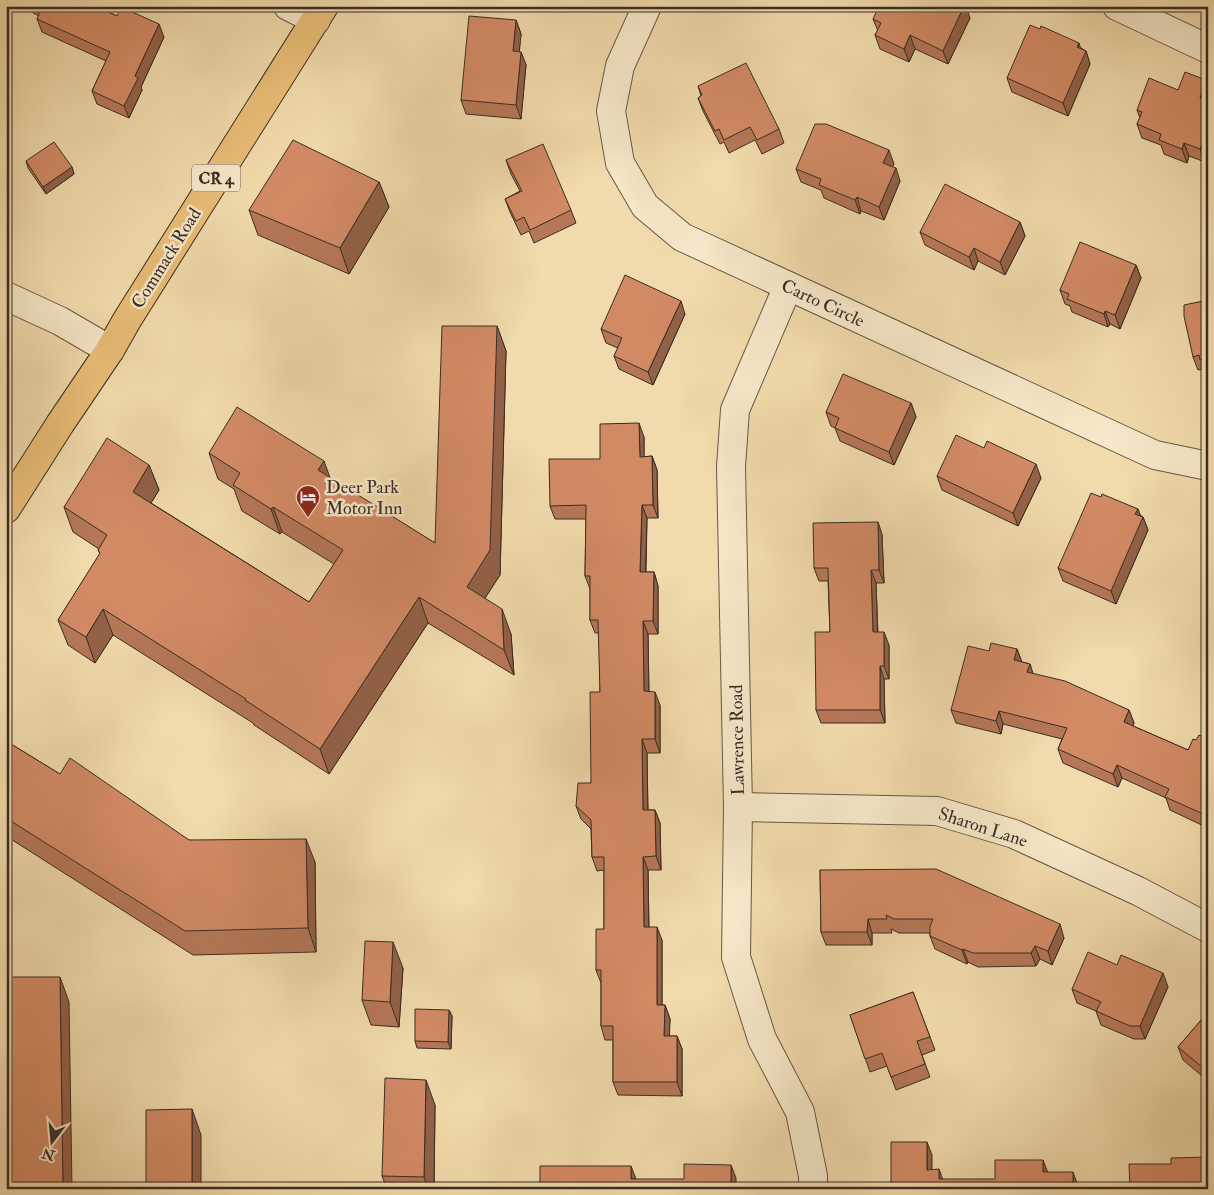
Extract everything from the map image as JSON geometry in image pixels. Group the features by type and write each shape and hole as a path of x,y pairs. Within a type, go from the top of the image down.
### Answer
{"main road":[{"name":"Commack Road","path":"6,509 110,350 320,13"}],"street":[{"path":"288,6 320,13"},
{"name":"Carto Circle","path":"647,6 620,66 611,111 620,163 645,206 682,237 1154,455 1208,466"},
{"path":"1117,6 1208,49"},
{"name":"Lawrence Road","path":"788,286 735,410 731,467 738,807 736,957 762,1039 800,1112 813,1176 813,1189"},
{"path":"6,296 60,321 110,350"},
{"name":"Sharon Lane","path":"738,807 937,811 1014,834 1138,891 1208,928"}],"building":[{"path":"40,6 95,6 117,16 121,7 159,24 135,76 138,78 124,106 92,91 110,52 37,19 42,7"},
{"path":"879,6 964,6 943,51 910,35 904,49 875,35 881,23 873,19"},
{"path":"469,16 516,20 513,51 521,52 516,105 461,100"},
{"path":"1030,25 1040,29 1041,26 1079,43 1077,47 1086,51 1063,103 1007,78"},
{"path":"746,63 779,129 757,140 750,127 724,140 719,129 715,131 698,98 702,95 698,86"},
{"path":"1185,72 1206,80 1200,98 1208,101 1208,130 1200,149 1184,143 1182,149 1159,140 1161,134 1137,124 1142,112 1137,110 1149,78 1178,90"},
{"path":"815,124 826,124 889,150 883,163 896,168 879,207 857,197 855,200 819,185 821,179 796,169"},
{"path":"293,140 379,182 340,248 249,210"},
{"path":"54,142 72,167 43,187 26,161"},
{"path":"543,144 571,210 530,230 524,217 516,221 505,199 522,191 506,160"},
{"path":"945,184 1020,222 1000,262 974,248 969,257 920,232"},
{"path":"1080,242 1136,265 1115,315 1105,311 1104,314 1067,299 1069,294 1060,290"},
{"path":"625,275 681,301 648,372 614,356 622,338 601,329"},
{"path":"1208,300 1208,358 1200,360 1199,355 1193,357 1184,316 1184,305"},
{"path":"442,326 497,326 490,550 467,587 502,609 504,650 419,597 320,749 246,699 103,609 86,637 58,620 100,553 98,550 107,535 64,507 107,438 149,465 133,492 309,602 343,550 233,485 240,473 209,453 237,407 324,461 318,470 435,543"},
{"path":"843,374 911,403 889,452 835,428 839,418 826,412"},
{"path":"639,423 640,457 652,456 653,505 642,505 640,572 654,572 653,621 643,621 644,691 655,692 655,739 642,739 643,810 655,810 656,856 643,857 644,927 657,927 657,1005 665,1005 664,1036 677,1036 677,1082 613,1082 613,1026 601,1026 601,970 596,970 596,929 604,929 604,857 592,857 591,820 576,806 578,783 591,783 590,692 600,692 598,620 590,620 590,576 585,576 586,505 550,506 549,459 600,459 600,424"},
{"path":"956,435 984,448 987,441 1036,464 1013,513 937,476"},
{"path":"1091,493 1101,497 1102,494 1138,509 1135,514 1143,517 1111,591 1058,568"},
{"path":"878,522 879,570 871,570 873,632 884,632 884,666 880,666 880,710 816,710 815,632 830,632 828,568 814,568 813,523"},
{"path":"991,643 1017,649 1014,660 1030,664 1027,672 1065,681 1129,710 1124,722 1188,750 1193,739 1196,740 1199,735 1208,739 1208,816 1165,797 1169,789 1117,765 1113,774 1058,749 1067,728 999,711 996,721 951,710 968,646 989,651"},
{"path":"6,741 60,774 70,758 189,840 306,839 308,928 185,931 6,818"},
{"path":"936,869 1060,924 1048,951 1035,946 1031,953 973,953 930,936 930,926 933,919 894,919 886,915 887,919 868,919 867,932 821,932 820,870"},
{"path":"365,941 393,942 390,1002 362,1000"},
{"path":"1088,952 1117,965 1121,955 1163,973 1140,1026 1130,1026 1096,1011 1101,1002 1072,989"},
{"path":"6,977 60,977 63,1189 6,1189"},
{"path":"913,992 930,1037 917,1041 925,1064 891,1077 882,1053 865,1059 850,1015"},
{"path":"415,1009 449,1010 448,1042 415,1041"},
{"path":"1208,1012 1208,1072 1178,1047"},
{"path":"385,1078 426,1080 424,1177 382,1176"},
{"path":"192,1109 192,1189 146,1189 146,1110"},
{"path":"891,1142 927,1142 927,1170 939,1169 939,1179 995,1179 995,1160 1043,1160 1043,1172 1073,1172 1073,1189 891,1189"},
{"path":"1208,1157 1208,1189 1130,1189 1129,1164 1171,1164 1171,1158"},
{"path":"684,1164 731,1165 731,1189 540,1189 540,1166 631,1166 631,1179 684,1179"}],"place":[{"name":"Deer Park Motor Inn","path":"308,518"}]}
